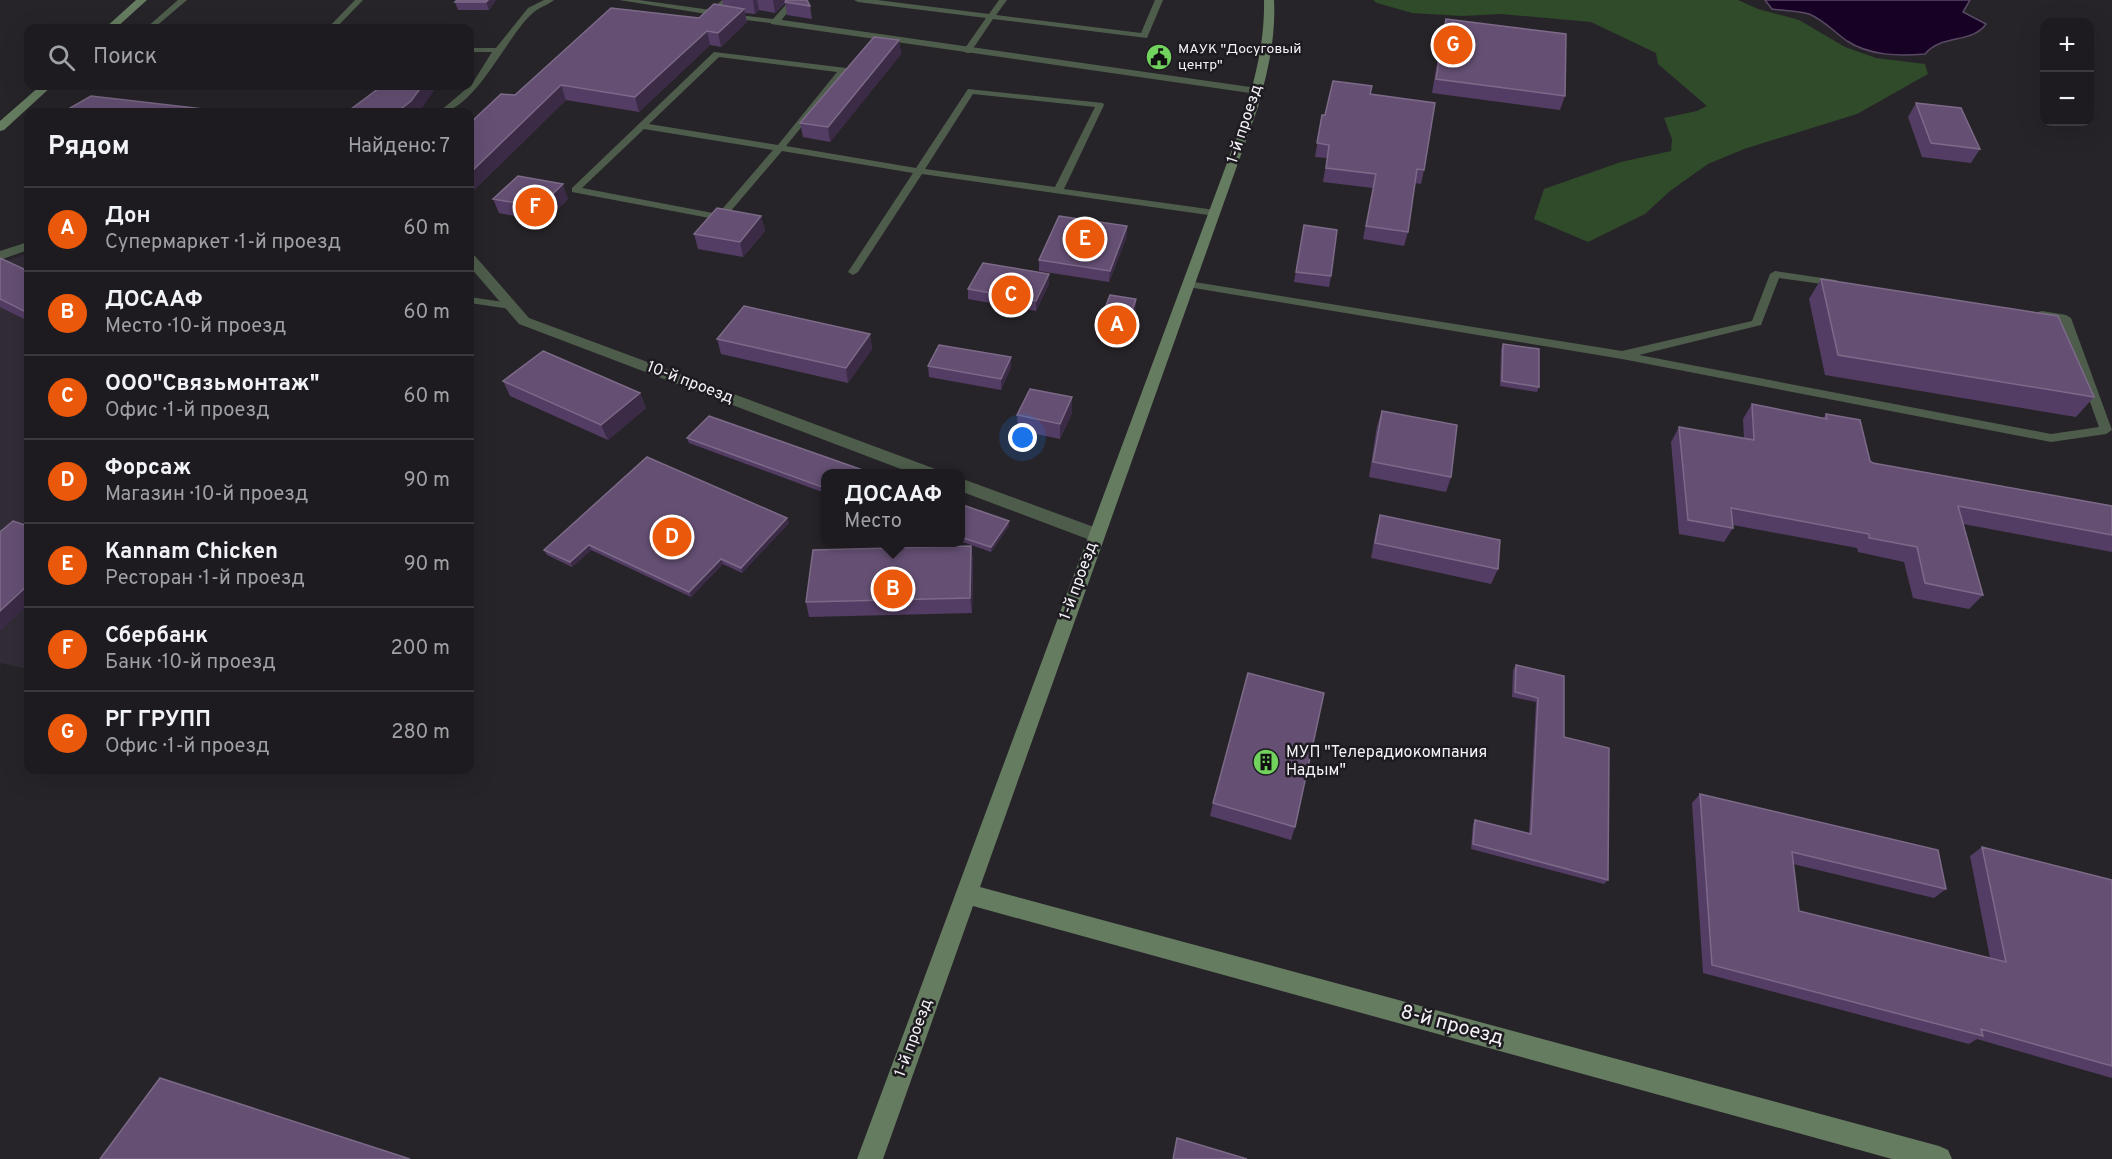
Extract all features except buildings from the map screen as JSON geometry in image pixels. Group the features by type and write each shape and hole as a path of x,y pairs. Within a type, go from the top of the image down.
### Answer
{"street":[{"path":"115,24 142,0"},
{"name":"1-й проезд","path":"870,1159 1215,213 1257,91 1269,39 1269,0"},
{"path":"775,22 1257,91"},
{"path":"0,127 42,90"},
{"path":"0,256 24,247"},
{"name":"10-й проезд","path":"474,264 524,321 919,469"},
{"path":"965,486 1096,535"},
{"name":"8-й проезд","path":"966,894 1939,1159"}],"lane":[{"path":"155,24 183,0"},
{"path":"336,24 359,0"},
{"path":"474,87 498,50 538,0"},
{"path":"531,10 550,0"},
{"path":"623,0 775,22 794,0"},
{"path":"713,13 727,0"},
{"path":"858,0 1144,36 1159,0"},
{"path":"967,51 1003,0"},
{"path":"474,50 498,50"},
{"path":"717,54 843,70 720,217 575,190 644,126 717,54"},
{"path":"448,108 470,90"},
{"path":"853,272 971,91 1100,105 1058,192"},
{"path":"644,126 919,171 1215,213"},
{"path":"1622,355 1758,323 1775,274 1845,284"},
{"path":"1188,284 1622,355 2050,438 2106,430 2066,318 2031,312"},
{"path":"474,301 510,306"}],"shaded area":[{"path":"1765,0 1970,0 1963,12 1986,24 1973,34 1939,44 1925,54 1885,54 1856,46 1809,14 1772,9"},
{"path":"24,254 24,668 0,663 0,263"}],"green space":[{"path":"1373,0 1738,0 1758,9 1799,20 1845,47 1876,58 1925,64 1928,74 1857,114 1744,149 1708,164 1670,191 1645,214 1588,242 1534,219 1544,189 1621,162 1671,151 1672,139 1664,118 1697,111 1707,106 1658,64 1656,53 1591,22 1501,14 1462,16 1412,13"}],"place":[{"name":"РГ ГРУПП","path":"1453,45"},
{"name":"МАУК \"Досуговый центр\"","path":"1159,57"},
{"name":"Сбербанк","path":"535,207"},
{"name":"Kannam Chicken","path":"1085,239"},
{"name":"ООО\"Связьмонтаж\"","path":"1011,295"},
{"name":"Дон","path":"1117,325"},
{"name":"Форсаж","path":"672,537"},
{"name":"ДОСААФ","path":"893,589"},
{"name":"МУП \"Телерадиокомпания Надым\"","path":"1266,762"}]}
